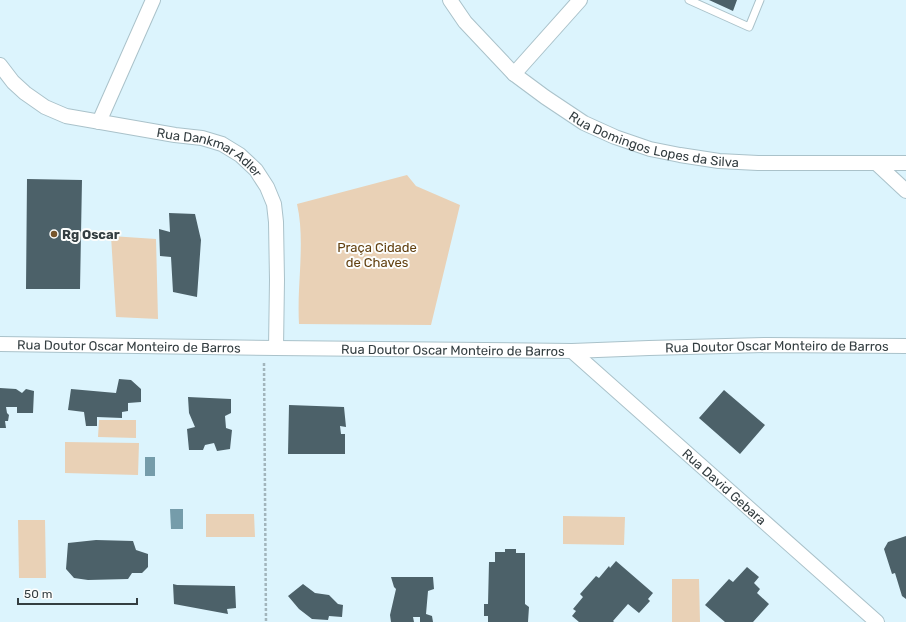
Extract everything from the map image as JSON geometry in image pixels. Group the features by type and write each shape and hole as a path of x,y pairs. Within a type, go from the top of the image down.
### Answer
{"street":[{"path":"98,122 153,0"},
{"name":"Rua Domingos Lopes da Silva","path":"450,0 466,22 514,74 545,98 584,123 615,137 650,149 719,161 758,163 906,163"},
{"path":"514,74 580,0"},
{"name":"Rua Dankmar Adler","path":"0,65 13,82 21,89 45,107 66,116 175,135 202,138 222,144 240,155 256,170 267,187 274,204 276,222 277,280 270,348"},
{"path":"876,163 906,191"},
{"name":"Rua Doutor Oscar Monteiro de Barros","path":"0,344 572,351 767,345 906,346"},
{"name":"Rua David Gebara","path":"572,351 877,622"}],"lane":[{"path":"689,0 749,27 760,0"}],"path":[{"path":"266,622 264,380 270,348"}],"green space":[{"name":"Praça Cidade de Chaves","path":"407,175 416,186 460,205 431,325 299,324 301,238 297,204"},
{"path":"111,236 156,239 158,319 116,317"},
{"path":"99,420 136,420 136,438 98,437"},
{"path":"65,442 139,443 138,475 65,473"},
{"path":"206,514 254,514 255,537 206,537"},
{"path":"563,516 625,517 624,545 563,544"},
{"path":"18,520 45,520 46,578 19,578"},
{"path":"672,579 699,579 700,622 672,622"}],"water":[{"path":"145,457 155,457 155,476 145,476"},
{"path":"170,509 183,509 183,529 171,529"}],"building":[{"path":"709,0 737,0 733,11"},
{"name":"Rg Oscar","path":"27,179 82,180 80,289 26,289"},
{"path":"169,213 195,214 201,240 197,297 173,292 171,257 160,256 159,229 170,232"},
{"path":"119,379 131,380 141,389 141,402 128,403 128,411 122,412 122,418 97,417 97,426 86,426 84,412 68,410 71,389 116,393"},
{"path":"0,388 16,389 22,393 26,389 34,391 33,413 17,413 17,407 6,407 9,415 8,421 5,421 6,428 0,428"},
{"path":"724,390 765,425 740,454 699,418"},
{"path":"188,397 231,399 231,413 225,416 226,428 232,430 230,449 217,451 214,443 205,445 203,450 189,450 187,429 195,427 189,413"},
{"path":"289,405 344,407 346,427 340,426 341,434 345,434 345,454 288,454"},
{"path":"906,536 906,599 902,596 895,573 892,574 884,549 888,542"},
{"path":"96,540 133,541 136,550 148,554 148,567 142,573 132,573 128,579 88,580 74,578 66,569 68,543"},
{"path":"505,549 516,549 516,553 525,553 525,604 529,607 528,622 488,622 488,616 484,616 484,604 488,604 489,562 495,562 495,552 505,552"},
{"path":"616,561 653,593 648,599 650,601 639,613 628,604 613,621 614,622 579,622 572,616 576,611 573,609 583,597 580,594 596,576 599,578 609,566 610,568"},
{"path":"747,567 759,577 754,583 760,589 757,593 769,604 753,622 725,622 705,605 729,579 733,582"},
{"path":"391,577 433,577 434,589 428,591 426,614 432,616 433,622 420,622 420,617 413,617 414,622 391,622 390,615 396,589"},
{"path":"173,584 235,586 236,608 227,609 228,614 174,604"},
{"path":"303,584 315,593 329,595 338,604 343,605 342,617 329,616 328,620 312,619 299,609 288,596"}],"place":[{"name":"Rg Oscar","path":"54,234"}]}
